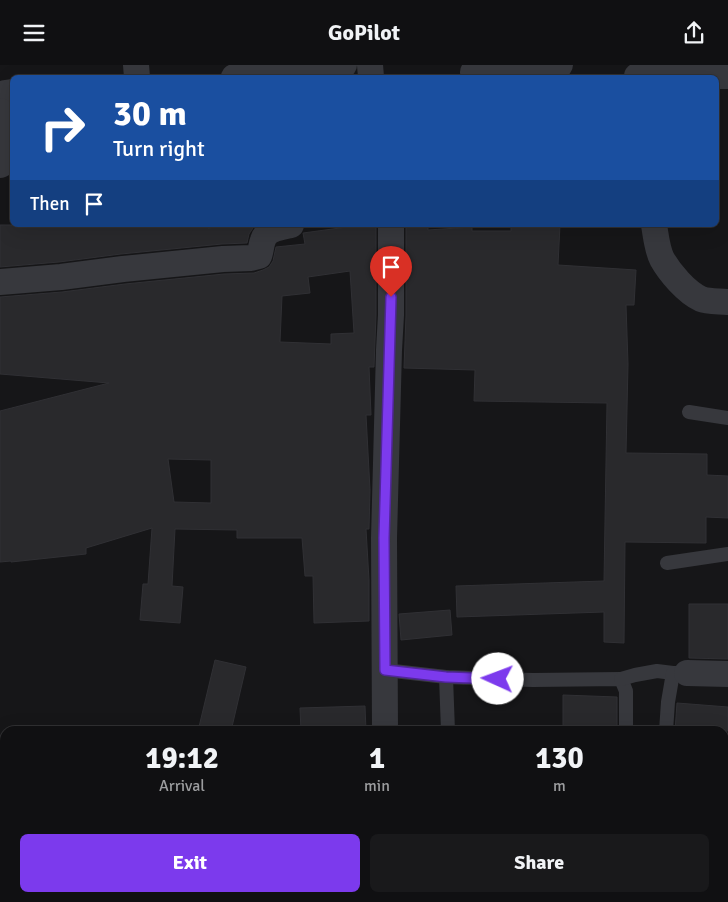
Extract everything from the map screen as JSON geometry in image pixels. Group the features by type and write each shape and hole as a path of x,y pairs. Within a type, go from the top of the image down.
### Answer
{"street":[{"path":"252,75 344,65"},
{"path":"473,71 560,65"},
{"path":"636,73 697,75"},
{"path":"0,165 3,161 1,96 10,92"},
{"path":"0,282 224,259 251,258 259,256 266,233 284,227"},
{"path":"386,726 384,538 391,315 391,227"},
{"path":"654,227 656,241 662,259 683,286 702,299 728,302"},
{"path":"680,673 728,674"}],"lane":[{"path":"689,412 728,418"},
{"path":"668,563 728,554"},
{"path":"385,670 446,677 533,680 621,679 657,671 680,673 668,702 666,726"},
{"path":"446,677 448,726"},
{"path":"621,679 626,691 626,726"}],"building":[{"path":"0,225 10,225 10,227 254,227 249,234 247,243 0,267"},
{"path":"347,227 376,227 374,367 369,367 371,415 366,415 370,490 369,529 366,529 369,621 314,623 313,576 305,576 302,538 237,538 237,530 175,529 172,586 183,587 180,623 140,620 143,584 148,584 152,528 86,548 86,554 0,562 0,411 109,383 0,374 0,297 224,274 254,273 269,267 273,261 276,247 305,244 303,233","holes":["350,271 354,333 331,334 331,344 280,342 282,296 310,293 308,277","168,459 211,460 211,503 174,502"]},
{"path":"406,227 428,227 428,230 472,227 472,231 511,231 511,227 560,227 558,265 636,270 634,305 626,305 628,364 626,453 707,454 707,475 728,476 728,518 706,517 706,543 625,542 624,643 604,642 604,612 457,617 456,586 604,581 607,403 474,401 475,370 404,368"},
{"path":"689,604 728,604 728,659 689,658"},
{"path":"450,610 452,635 401,640 399,614"},
{"path":"215,660 246,667 232,726 199,726"},
{"path":"563,695 617,697 617,726 563,726"},
{"path":"677,703 728,707 728,726 675,726"},
{"path":"365,706 366,726 301,726 300,708"}],"route":[{"path":"391,297 384,538 385,670 446,677 498,679"}]}
